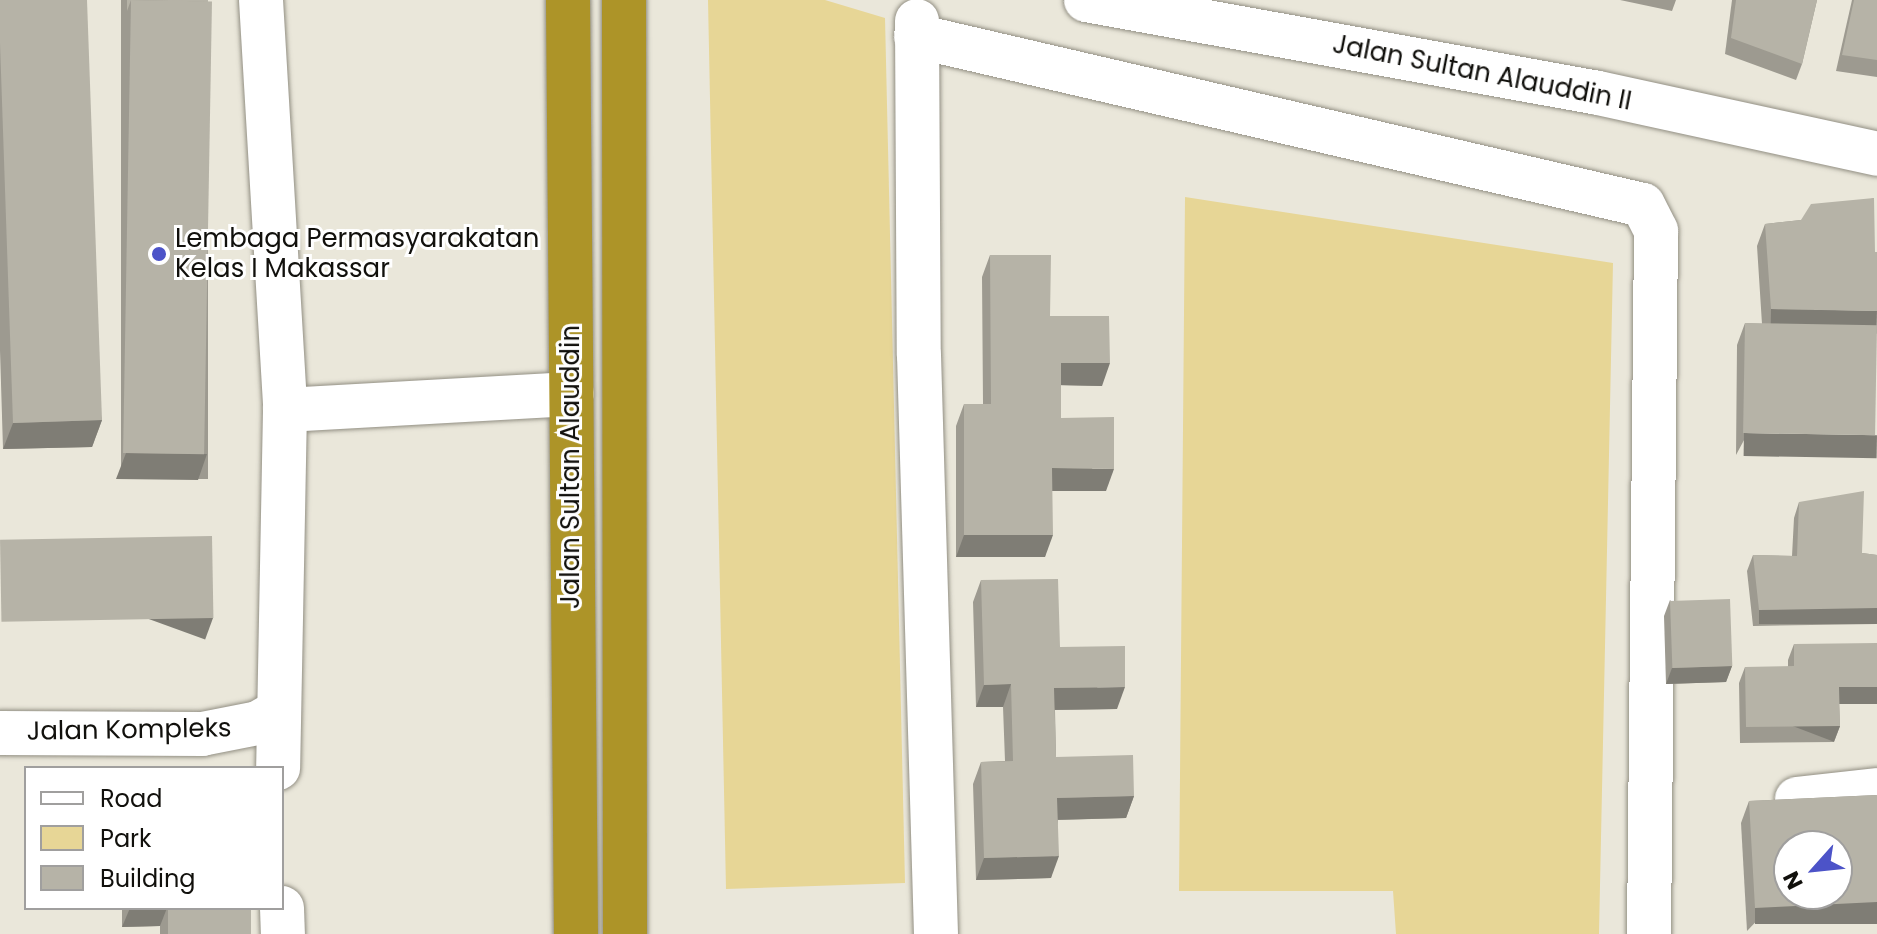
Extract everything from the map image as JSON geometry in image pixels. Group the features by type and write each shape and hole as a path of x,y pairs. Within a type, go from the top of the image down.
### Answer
{"highway":[{"name":"Jalan Sultan Alauddin","path":"568,0 576,934"},
{"name":"Jalan Sultan Alauddin","path":"624,0 625,934"}],"street":[{"path":"261,0 285,410 269,717 278,766"},
{"name":"Jalan Sultan Alauddin II","path":"1086,0 1215,11 1877,154"},
{"path":"936,934 916,29 1643,205 1656,231 1649,934"},
{"path":"285,410 572,394"},
{"name":"Jalan Kompleks","path":"0,733 202,734 269,717"},
{"path":"1797,799 1877,790"},
{"path":"282,910 283,934"}],"green space":[{"path":"708,0 825,0 885,18 905,883 726,889"},
{"path":"1185,197 1613,263 1599,934 1396,934 1393,891 1179,891"}],"building":[{"path":"0,0 87,0 102,420 13,423"},
{"path":"131,0 208,0 208,2"},
{"name":"Lembaga Permasyarakatan Kelas I Makassar","path":"131,0 212,1 204,454 123,453"},
{"path":"1736,0 1817,0 1802,64 1731,38"},
{"path":"1854,0 1877,0 1877,60 1842,55"},
{"path":"1874,198 1877,311 1771,309 1765,224 1801,220 1811,204"},
{"path":"990,255 1051,255 1050,316 1109,316 1110,363 1061,363 1061,418 1114,417 1114,469 1052,468 1053,535 964,535 964,404 991,404"},
{"path":"1745,323 1877,325 1875,435 1743,433"},
{"path":"1864,491 1862,553 1877,555 1877,608 1759,610 1753,555 1797,556 1799,502"},
{"path":"212,536 213,618 1,622 0,540"},
{"path":"1058,579 1060,647 1125,646 1125,687 1054,688 1056,757 1133,755 1134,796 1057,798 1059,856 984,858 981,762 1013,761 1011,684 984,685 981,580"},
{"path":"1730,599 1732,666 1672,668 1670,601"},
{"path":"1877,643 1877,687 1839,687 1840,726 1746,727 1745,667 1794,666 1794,644"},
{"path":"1877,795 1877,902 1853,903 1853,830 1773,830 1773,907 1755,908 1749,801"},
{"path":"168,910 251,910 251,934 168,934"}],"place":[{"name":"Lembaga Permasyarakatan Kelas I Makassar","path":"159,254"}]}
